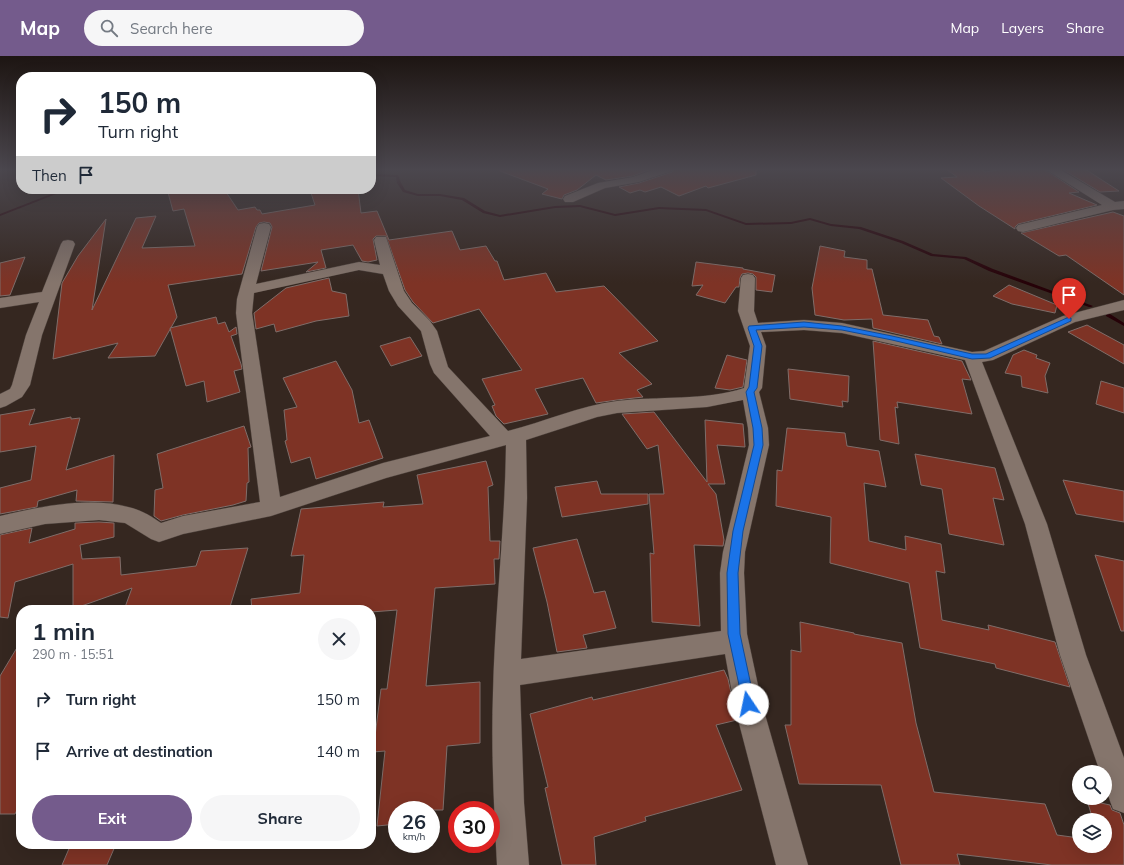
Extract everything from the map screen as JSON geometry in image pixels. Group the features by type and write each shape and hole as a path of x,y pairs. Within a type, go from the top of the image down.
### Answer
{"street":[{"path":"1023,228 1111,207"},
{"path":"264,227 248,290 244,313 271,508"},
{"path":"381,240 389,270 396,288 414,316 428,329 440,369 510,438 516,498 506,692 509,803 513,865"},
{"path":"0,402 16,393 21,385 34,335 68,244"},
{"path":"248,290 359,266 389,270"},
{"path":"0,525 19,519 51,514 119,512 130,515 159,533 183,525 271,508 383,472 510,438 595,412 610,409 707,401 745,394 750,392 753,388 758,346 746,311 748,278"},
{"path":"0,303 48,296"},
{"path":"752,328 804,325 842,328 972,357 987,356 1069,319 1124,305"},
{"path":"972,357 1036,524 1073,655 1124,798"},
{"path":"750,392 758,428 759,445 734,552 732,573 734,634 748,704 792,865"},
{"path":"507,674 736,641"}],"building":[{"path":"172,207 236,207 238,210 255,207 257,210 260,210 262,214 305,207 360,207 361,213 377,211 389,240 452,231 460,250 486,246 495,261 497,261 504,280 546,273 556,292 604,286 658,341 619,353 652,384 637,390 643,397 596,403 583,378 535,389 548,414 504,424 496,416 492,406 495,405 482,379 522,370 479,309 433,323 413,302 405,290 386,236 376,236 373,239 377,260 368,262 362,261 353,245 321,250 326,268 306,272 318,262 261,271 272,227 270,223 264,222 259,223 256,227 242,274 168,285 177,317 155,356 108,358 118,343 53,359 62,283 78,256 106,219 92,310 136,218 156,216 142,248 195,246 184,209 173,211"},
{"path":"980,207 1090,207 1018,224 1015,229"},
{"path":"1113,212 1124,216 1124,295 1066,255 1059,256 1021,233"},
{"path":"820,246 845,251 844,257 867,260 867,269 872,269 883,315 928,320 934,336 939,337 942,344 873,328 872,319 844,320 815,315 812,288"},
{"path":"25,257 10,295 0,296 0,263"},
{"path":"696,262 743,268 775,275 772,292 756,290 756,277 753,274 748,273 742,274 739,287 736,287 725,303 696,295 703,285 692,286"},
{"path":"329,278 332,291 346,294 349,316 316,321 276,332 274,324 256,329 254,313 286,288"},
{"path":"1009,285 1057,305 1055,313 1012,304 993,296"},
{"path":"216,317 218,324 225,322 229,332 236,327 237,334 231,336 242,369 234,371 240,392 207,402 204,381 186,386 170,328"},
{"path":"1087,325 1124,345 1124,364 1068,332"},
{"path":"410,337 422,356 391,366 380,346"},
{"path":"873,341 962,361 971,380 962,379 972,414 897,402 898,408 895,407 899,444 880,440"},
{"path":"1024,350 1037,355 1036,358 1050,363 1045,376 1048,393 1022,387 1021,376 1005,373 1013,355"},
{"path":"727,355 747,360 743,387 730,390 715,388"},
{"path":"336,361 352,390 359,423 369,420 383,458 316,479 310,457 291,463 285,441 287,440 284,410 297,407 283,378"},
{"path":"788,369 849,376 848,402 842,401 843,407 790,399"},
{"path":"1101,381 1124,388 1124,413 1096,404"},
{"path":"35,409 29,425 71,417 71,419 80,418 66,470 114,455 113,502 76,501 77,490 38,501 37,507 0,514 0,488 31,480 36,446 0,452 0,415"},
{"path":"654,412 707,482 705,420 743,424 745,447 717,445 725,484 708,484 716,494 724,540 723,546 694,545 700,626 652,622 650,553 654,554 649,494 664,494 658,445 647,449 622,414"},
{"path":"244,426 251,447 248,448 249,482 247,483 246,501 161,521 154,516 155,490 163,488 157,454"},
{"path":"787,428 845,433 847,446 879,451 886,487 864,483 869,541 906,550 905,536 941,544 945,573 936,571 942,620 989,630 988,625 1055,642 1070,687 996,668 995,664 920,648 909,583 830,563 831,517 776,506 777,470 782,471"},
{"path":"915,454 995,468 1004,500 993,498 1004,545 949,534 942,489 921,485"},
{"path":"486,461 493,485 488,487 490,541 500,541 499,559 494,559 495,584 435,588 426,686 480,682 480,743 447,746 443,810 440,810 440,801 388,801 388,825 377,826 385,751 376,752 376,728 381,689 387,689 397,610 376,612 376,605 252,605 251,599 300,593 304,555 291,556 301,509 384,502 383,507 423,504 417,475"},
{"path":"1063,480 1124,491 1124,522 1076,514"},
{"path":"597,481 601,494 648,494 648,504 562,517 555,487"},
{"path":"75,523 114,523 114,537 80,545 82,559 120,557 121,575 196,566 201,551 248,548 231,605 126,605 132,588 84,605 73,605 73,564 15,582 8,618 0,617 0,535 32,528 29,543 75,529"},
{"path":"577,539 594,593 605,591 616,628 583,635 587,648 557,652 547,602 533,548"},
{"path":"1095,555 1124,561 1124,631 1121,631"},
{"path":"800,622 902,643 916,723 934,792 1045,804 1057,835 1072,837 1072,853 1112,853 1112,813 1091,813 1088,805 1110,805 1112,810 1120,813 1124,825 1124,865 1052,865 957,854 960,865 901,865 881,785 799,784 785,725 791,725 791,650 801,652"},
{"path":"16,649 15,814 0,814 0,676"},
{"path":"724,670 728,679 737,720 716,725 742,790 645,817 646,821 594,837 596,865 562,865 545,788 548,787 530,714 592,697 593,700"},
{"path":"69,849 114,849 107,865 62,865"}],"waterway":[{"path":"0,215 21,207"},
{"path":"476,207 484,212 500,216 561,207"},
{"path":"583,207 615,215 659,208 706,210 746,224 791,223 810,219 831,225 860,228 902,242 932,255 965,258 991,270 1091,306"},
{"path":"1108,315 1124,325"}],"route":[{"path":"748,704 734,634 732,573 738,531 759,445 758,428 750,392 753,388 758,346 752,328 804,325 842,328 972,357 987,356 1069,319"}]}
